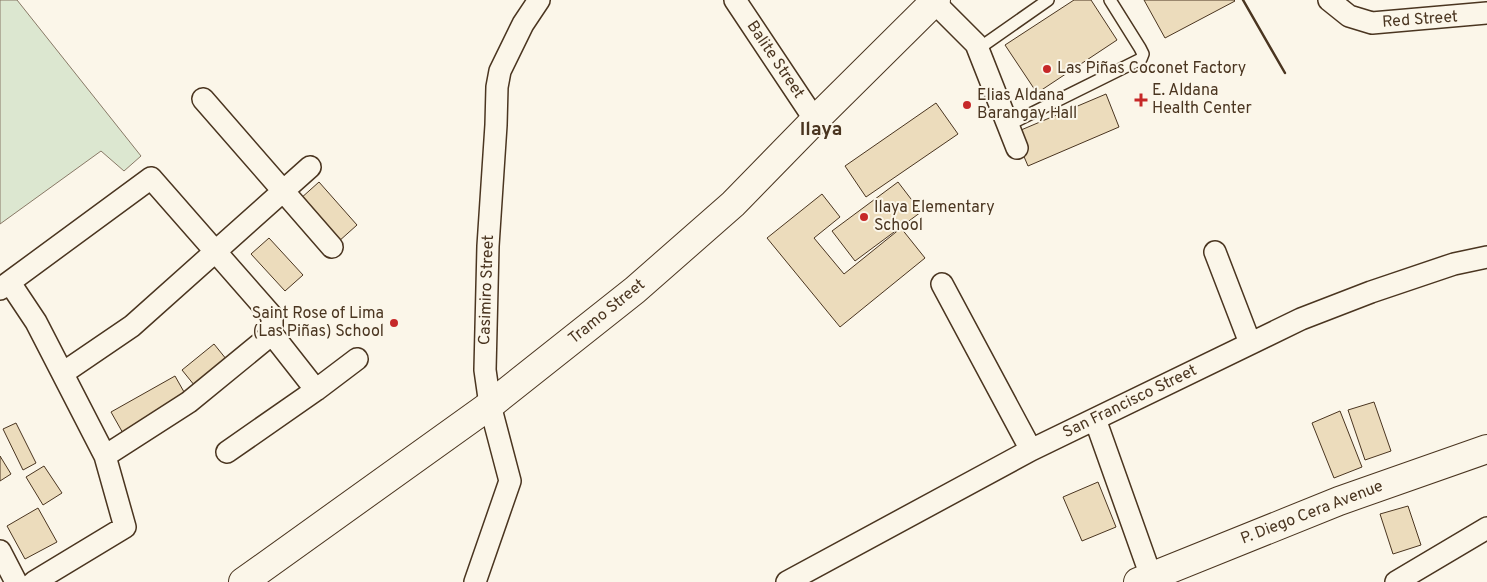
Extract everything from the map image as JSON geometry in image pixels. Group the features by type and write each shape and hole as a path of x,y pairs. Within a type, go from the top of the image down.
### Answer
{"street":[{"name":"Casimiro Street","path":"475,582 510,481 490,405 485,370 488,246 496,125 496,87 500,70 519,31 539,0"},
{"name":"Balite Street","path":"736,0 815,120"},
{"name":"Red Street","path":"1329,0 1349,16 1372,23 1487,13"},
{"name":"Tramo Street","path":"243,582 490,405 636,290 733,204 935,1"},
{"path":"935,1 976,44 1016,148"},
{"path":"203,99 282,192 332,247"},
{"path":"64,373 132,326 310,167"},
{"path":"34,582 125,528 105,456 64,373 36,322 5,286 151,178 272,316 272,334 316,390"},
{"path":"1215,252 1250,343"},
{"name":"San Francisco Street","path":"787,582 1031,450 1301,319 1371,292 1454,264 1487,257"},
{"path":"942,284 1031,450"},
{"path":"105,456 189,402 272,334"},
{"path":"227,452 358,359"},
{"path":"1094,419 1147,580"},
{"name":"P. Diego Cera Avenue","path":"1147,580 1339,501 1487,449"},
{"path":"1396,582 1487,528"},
{"path":"0,551 16,582"}],"lane":[{"path":"978,49 1048,0"},
{"path":"1008,125 1141,59 1143,54 1140,48 1110,0"}],"green space":[{"path":"0,0 17,0 141,156 124,171 101,151 0,224"}],"building":[{"name":"Las Piñas Coconet Factory","path":"1074,0 1091,0 1117,40 1037,93 1005,45"},
{"path":"1144,0 1234,0 1235,1 1165,38"},
{"path":"1106,94 1119,127 1028,166 1014,133"},
{"path":"936,103 958,134 866,197 845,166"},
{"path":"319,182 357,225 338,242 300,199"},
{"path":"898,182 921,212 855,261 832,231"},
{"path":"822,194 840,217 814,238 844,274 901,228 925,258 840,327 767,238"},
{"path":"269,238 303,275 285,291 251,254"},
{"path":"214,344 231,365 199,391 182,370"},
{"path":"175,376 188,399 124,435 111,412"},
{"path":"1374,402 1391,451 1365,460 1348,410"},
{"path":"1340,411 1362,467 1334,478 1312,423"},
{"path":"16,423 36,463 23,470 3,429"},
{"path":"0,456 11,474 0,481"},
{"path":"44,466 62,493 43,505 26,477"},
{"path":"1098,482 1116,527 1082,541 1063,497"},
{"path":"1408,506 1421,545 1393,554 1380,514"},
{"path":"38,508 57,542 25,559 7,526"}],"wall":[{"path":"1243,0 1285,73"}],"place":[{"name":"Las Piñas Coconet Factory","path":"1047,69"},
{"name":"E. Aldana Health Center","path":"1141,100"},
{"name":"Elias Aldana Barangay Hall","path":"967,105"},
{"name":"Ilaya Elementary School","path":"864,217"},
{"name":"Saint Rose of Lima (Las Piñas) School","path":"394,323"}],"district":[{"name":"Ilaya","path":"821,130"}]}
